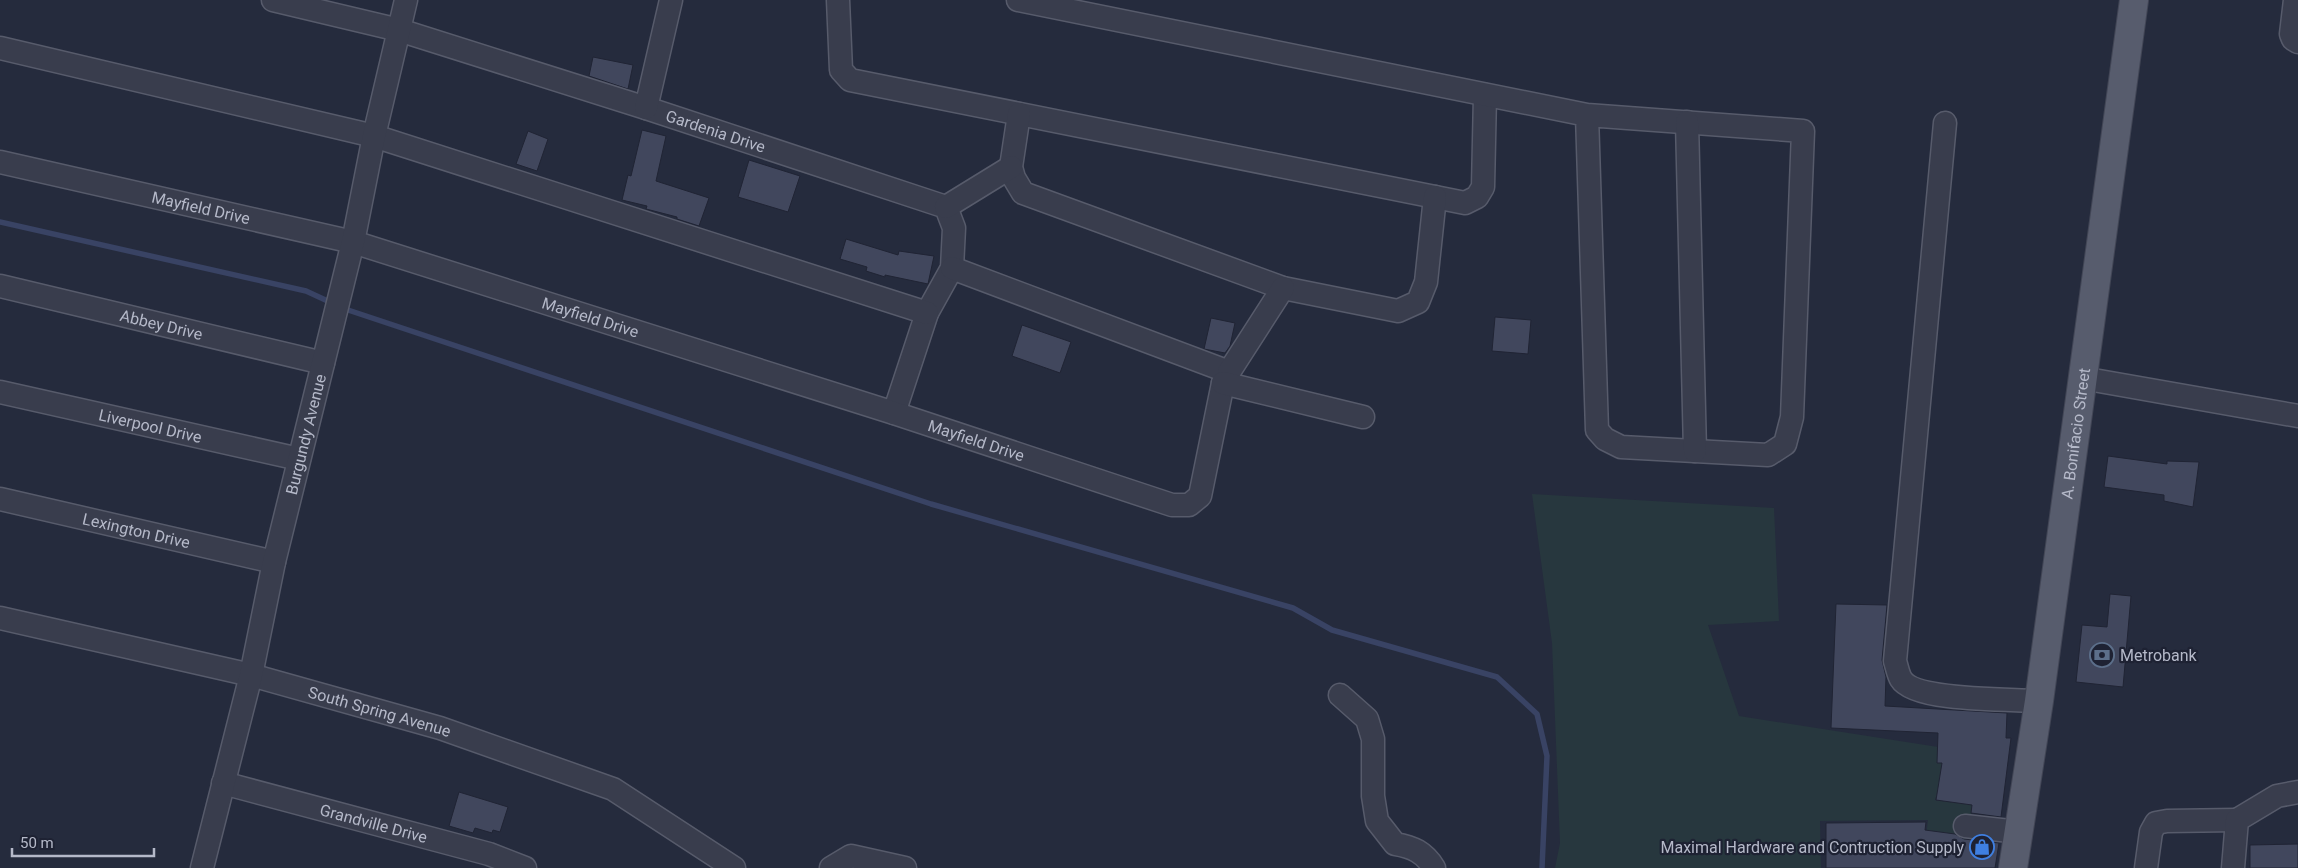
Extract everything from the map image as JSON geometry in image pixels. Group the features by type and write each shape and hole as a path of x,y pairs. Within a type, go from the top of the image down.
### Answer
{"main road":[{"name":"A. Bonifacio Street","path":"2013,868 2039,701 2134,0"}],"street":[{"name":"Gardenia Drive","path":"273,0 399,30 946,206"},
{"name":"Burgundy Avenue","path":"202,868 251,675 274,562 342,289 374,136 406,0"},
{"path":"646,108 671,0"},
{"path":"838,0 840,70 850,80 1465,203 1477,197 1483,186 1485,95"},
{"path":"1018,0 1587,115 1803,131 1792,417 1786,444 1768,455 1621,447 1605,440 1597,430 1587,115"},
{"path":"2295,0 2291,34 2292,39 2298,42"},
{"path":"0,48 374,136 927,313"},
{"path":"1019,114 1011,167 1014,178 1023,193 1283,288 1398,311 1418,302 1426,282 1435,197"},
{"path":"1687,122 1695,451"},
{"path":"1945,123 1895,661 1902,680 1918,692 1938,696 2039,701"},
{"name":"Mayfield Drive","path":"0,162 353,242 894,412 1172,505 1189,505 1200,496 1226,377"},
{"path":"894,412 927,313 952,268 954,228 946,206 1011,167"},
{"path":"952,268 1226,377 1363,417"},
{"name":"Abbey Drive","path":"0,286 323,363"},
{"path":"1226,377 1283,288"},
{"path":"2082,378 2298,416"},
{"name":"Liverpool Drive","path":"0,392 299,459"},
{"name":"Lexington Drive","path":"0,499 274,562"},
{"name":"South Spring Avenue","path":"0,618 251,675 440,728 613,788 734,868"},
{"path":"1340,695 1367,719 1373,739 1373,796 1378,821 1395,844 1410,847 1426,855 1434,868"},
{"name":"Grandville Drive","path":"223,783 489,854 525,868"},
{"path":"2146,868 2151,832 2156,823 2166,821 2237,820 2277,796 2298,792"},
{"path":"2233,868 2237,820"},
{"path":"1965,826 2019,832"},
{"path":"831,868 851,856 905,868"}],"shaded area":[{"path":"1532,494 1774,508 1779,621 1708,625 1739,716 1951,749 1935,800 1973,805 1962,868 1922,868 1928,820 1820,821 1821,868 1555,868 1560,843 1552,643"}],"building":[{"path":"593,57 633,65 628,89 589,76"},
{"path":"642,130 666,136 656,181 709,198 699,226 677,219 677,217 646,209 647,206 622,200 628,175 631,176"},
{"path":"528,131 548,139 537,171 516,164"},
{"path":"749,160 800,176 788,212 738,197"},
{"path":"846,239 898,255 899,251 934,256 928,284 885,275 885,277 866,271 867,267 840,259"},
{"path":"1495,317 1531,320 1528,354 1492,351"},
{"path":"1211,318 1235,323 1230,346 1225,353 1204,349"},
{"path":"1022,325 1071,342 1060,373 1012,356"},
{"path":"2108,456 2167,464 2167,461 2199,462 2193,507 2164,501 2164,495 2104,487"},
{"name":"Metrobank","path":"2110,594 2131,596 2123,687 2076,682 2082,625 2107,627"},
{"path":"1836,604 1887,605 1882,660 1886,677 1885,706 2007,713 2006,738 2011,738 2001,817 1971,813 1972,805 1936,800 1942,763 1937,763 1938,733 1831,728"},
{"path":"459,792 508,807 500,832 493,830 492,833 475,828 473,833 449,826"},
{"path":"1926,822 1925,830 1955,834 1964,839 1999,843 1995,868 1826,868 1826,823"},
{"path":"2298,844 2298,868 2250,868 2250,845"}],"waterway":[{"path":"0,222 306,291 332,303"},
{"path":"342,308 931,504 1293,608 1332,630 1497,677 1537,714 1547,756 1542,868"}],"place":[{"name":"Metrobank","path":"2102,655"},
{"name":"Maximal Hardware and Contruction Supply","path":"1982,847"}]}
